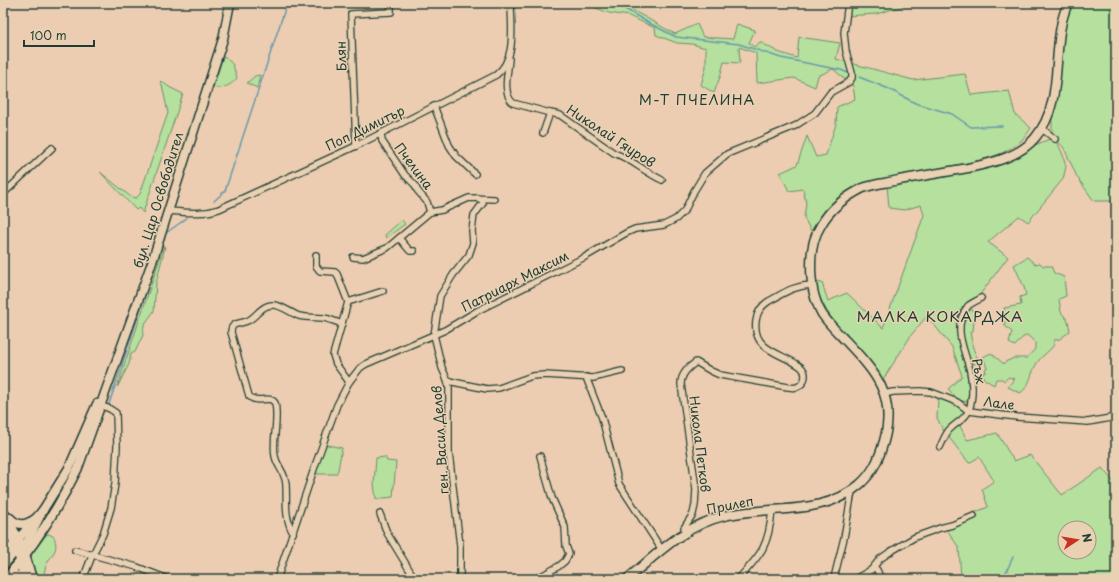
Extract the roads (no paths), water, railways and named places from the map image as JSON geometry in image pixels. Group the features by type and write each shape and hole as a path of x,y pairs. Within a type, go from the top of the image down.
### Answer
{"main road":[{"name":"бул. Цар Освободител","path":"223,39 230,3"},
{"name":"бул. Цар Освободител","path":"6,579 35,519 43,510 69,468 101,393 114,368 131,325 236,3"},
{"name":"Прилеп","path":"627,579 685,532 701,524 724,516 820,504 837,499 862,483 875,467 885,437 887,406 879,381 869,366 823,316 815,299 811,285 811,258 814,240 820,225 830,212 849,196 865,188 982,165 1005,159 1021,150 1034,139 1046,120 1052,100 1061,25 1068,3"},
{"name":"бул. Цар Освободител","path":"3,557 20,548 42,531 69,487 106,407 114,368"},
{"path":"3,566 20,548 43,510"},
{"path":"4,516 20,548 32,579"},
{"path":"4,516 19,525 27,524 35,519"},
{"path":"20,548 23,579"},
{"path":"6,579 16,575 23,579"}],"street":[{"name":"Блян","path":"356,146 351,14 391,12 391,3"},
{"name":"Поп Димитър","path":"168,211 201,213 219,209 381,134 496,76 505,66 511,45 511,3"},
{"name":"Патриарх Максим","path":"277,579 336,405 349,382 360,368 455,325 477,311 585,257 626,233 635,229 664,225 676,219 685,210 705,173 727,154 776,134 805,120 815,113 831,92 851,80 851,69 846,51 844,33 848,3"},
{"name":"Николай Гяуров","path":"511,45 507,77 507,94 513,103 560,115 614,153 662,180"},
{"path":"434,106 449,145 456,156 475,174"},
{"path":"543,134 550,113"},
{"path":"1040,131 1045,131 1054,139"},
{"name":"Пчелина","path":"381,134 382,141 405,175 416,185 417,190 427,202 430,212"},
{"path":"3,194 52,148"},
{"path":"352,257 363,258 387,248 430,212 442,210 469,198 494,199"},
{"name":"ген. Васил Делов","path":"460,579 459,533 449,453 449,387 442,368 434,335 440,296 453,275 469,255 473,243 472,231 474,215 483,203 482,200 477,198"},
{"path":"399,238 410,251 414,251"},
{"path":"316,255 315,262 318,269 323,272 335,272 337,274 348,302 333,355 336,364 349,382"},
{"name":"Никола Петков","path":"685,532 684,528 694,510 696,496 695,475 681,377 688,368 696,362 720,375 795,388 800,385 804,381 806,375 803,369 772,352 762,344 755,329 755,322 756,315 762,305 788,290 811,285"},
{"path":"348,302 383,291"},
{"name":"Ръж","path":"969,411 972,388 970,372 960,340 961,326 962,318 969,305 981,298"},
{"path":"292,533 287,519 286,479 284,472 275,456 275,403 270,399 257,401 253,400 249,396 231,332 231,327 252,319 262,309 272,305 281,306 305,318 325,318 342,324"},
{"path":"447,379 453,382 487,389 499,388 532,376 545,375 593,378 622,371"},
{"path":"586,377 602,418 619,484 662,550"},
{"name":"Лале","path":"884,394 893,392 930,392 957,402 969,411 1017,417 1078,422 1098,421 1116,417"},
{"path":"83,579 108,522 115,484 117,446 116,413 106,407"},
{"path":"940,446 948,431 969,411"},
{"path":"536,579 560,566 569,554 566,546 565,527 552,498 540,456"},
{"path":"836,579 835,574 844,538 852,490"},
{"path":"738,579 762,551 768,537 772,510"},
{"path":"380,514 387,533 415,579"},
{"path":"854,579 874,567 880,559 890,552 915,537 974,516"},
{"path":"75,550 92,556 137,567 168,579"},
{"path":"874,567 881,579"}],"waterway":[{"path":"214,201 225,191 287,3"},
{"path":"615,3 676,37 739,44 781,58 841,70 848,73"},
{"path":"859,77 889,89 915,103 952,114 971,127 1002,126"},
{"path":"109,404 166,233 187,218"},
{"path":"1003,579 1013,557"}],"district":[{"name":"М-Т ПЧЕЛИНА","path":"697,100"},
{"name":"МАЛКА КОКАРДЖА","path":"940,317"}]}
